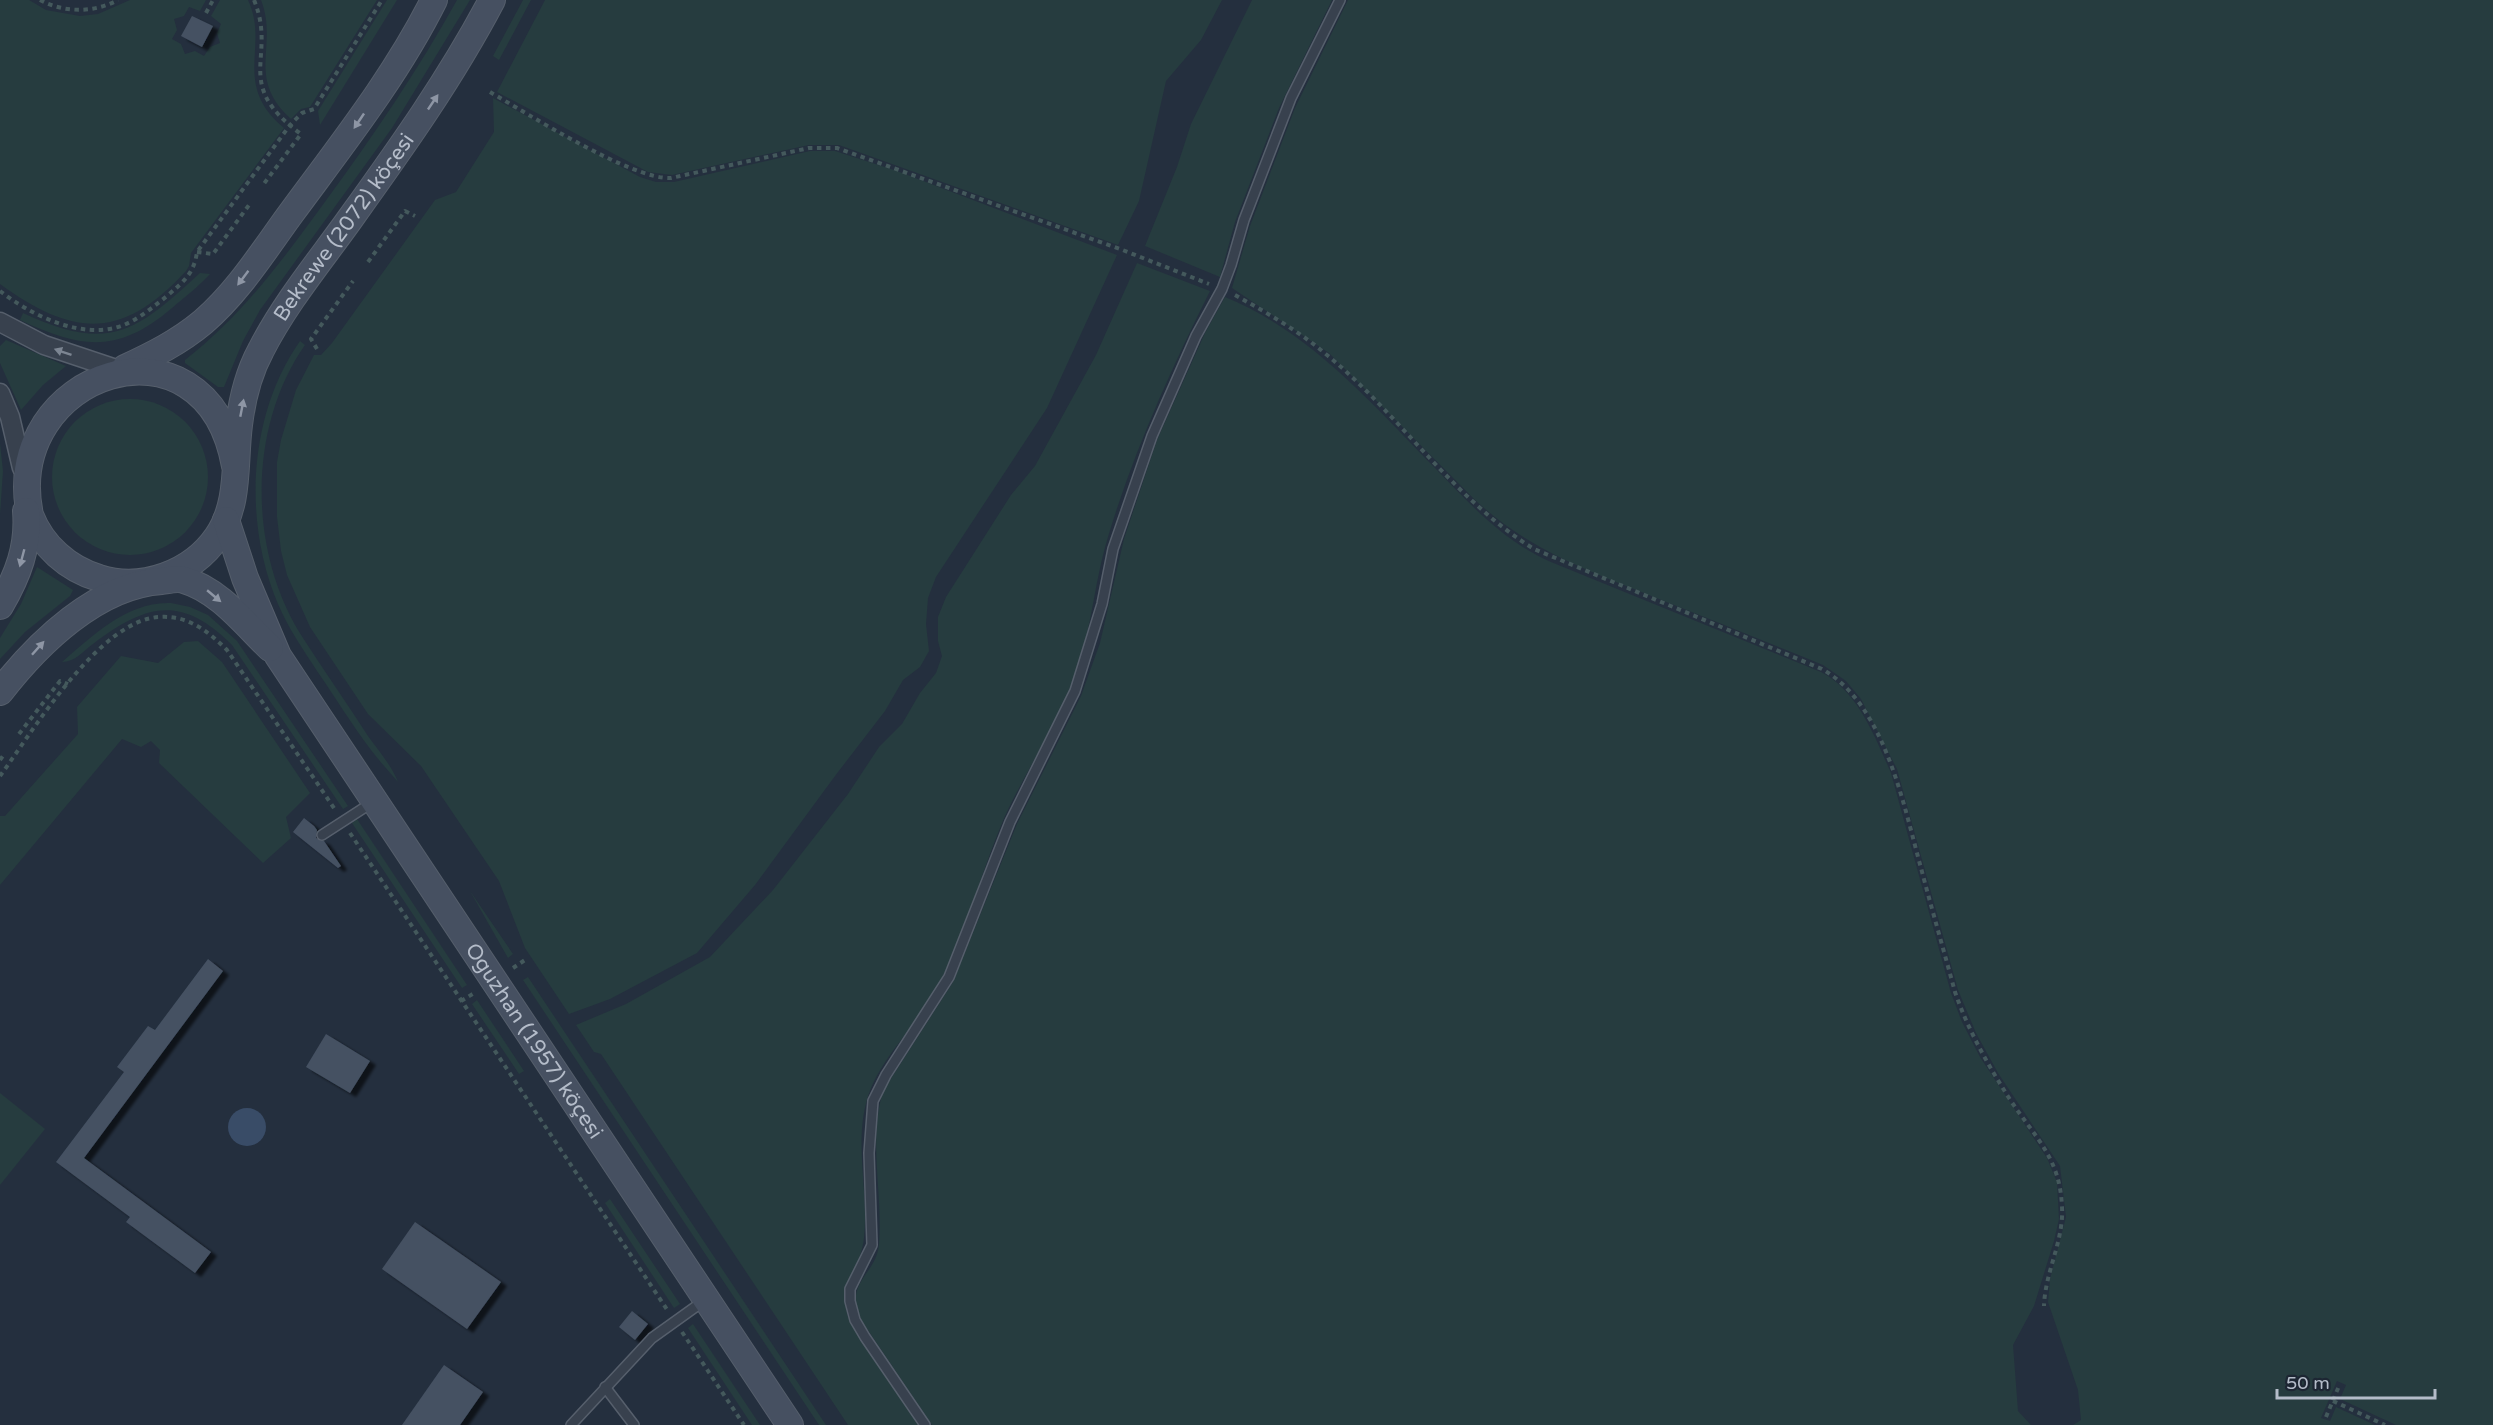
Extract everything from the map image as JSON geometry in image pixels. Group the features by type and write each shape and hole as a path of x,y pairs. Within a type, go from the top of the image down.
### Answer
{"main road":[{"name":"Bekrewe (2072) köçesi","path":"0,606 21,562 27,527 22,468 31,432 52,402 82,380 118,370 157,354 183,338 231,294 348,136 393,69 434,0"},
{"name":"Bekrewe (2072) köçesi","path":"0,692 45,640 63,625 139,582 175,573 206,551 226,520 236,484 235,466 246,392 263,345 438,94 492,0"},
{"name":"Bekrewe (2072) köçesi","path":"118,370 156,373 189,388 204,400 225,430 235,466"},
{"name":"Bekrewe (2072) köçesi","path":"26,505 42,538 68,564 102,580 139,582"},
{"name":"Oguzhan (1957) köçesi","path":"226,520 245,579 278,656 790,1425"},
{"name":"Oguzhan (1957) köçesi","path":"139,582 183,579 207,590 278,656"}],"street":[{"path":"0,322 44,345 118,370"},
{"path":"0,393 10,417 22,468"}],"lane":[{"path":"925,1425 865,1337 855,1320 850,1301 850,1288 872,1245 869,1153 873,1101 885,1075 949,977 1010,822 1075,691 1089,652 1124,513 1152,436 1196,336 1232,265 1244,220 1291,98 1340,0"},
{"path":"322,835 374,801"},
{"path":"571,1425 652,1338 706,1299"},
{"path":"605,1388 634,1425"}],"path":[{"path":"40,0 64,9 80,10 97,8 118,0"},
{"path":"206,14 213,0"},
{"path":"254,0 261,27 260,81 270,104 301,134 263,185"},
{"path":"0,291 28,309 57,322 86,329 112,328 141,315 179,286 193,272 197,252 290,125 302,113 314,109 382,0"},
{"path":"490,92 566,135 653,178 671,178 809,148 837,148 1141,256 1221,290 1284,324 1329,356 1474,502 1518,540 1534,549 1822,669 1849,689 1868,718 1894,772 1955,992 1965,1020 1995,1075 2057,1170 2063,1217 2046,1282 2044,1306"},
{"path":"197,252 213,254 249,205"},
{"path":"368,262 405,210 415,216"},
{"path":"317,349 311,339 353,281"},
{"path":"0,776 88,658 133,626 156,617 182,619 210,633 240,667 744,1425"},
{"path":"20,734 60,681 68,684"},
{"path":"0,760 5,753"},
{"path":"2326,1417 2339,1386"},
{"path":"2332,1401 2385,1425"}],"green space":[{"path":"0,0 29,0 46,10 80,16 98,14 130,0 206,0 200,11 189,7 184,16 174,19 177,30 172,39 181,44 185,54 195,51 204,56 210,47 220,43 217,33 221,24 211,16 220,0 248,0 254,17 254,65 259,96 268,112 284,128 191,253 186,271 163,294 140,310 118,320 96,324 74,322 26,302 0,284"},
{"path":"261,0 377,0 310,107 301,109 291,119 277,104 269,89 266,75 266,17"},
{"path":"387,0 397,0 320,125 318,111"},
{"path":"457,0 470,0 392,128 260,310 243,341 224,387 218,387 185,363 185,360 206,343 244,305 295,243 395,102"},
{"path":"523,0 531,0 499,60 493,56"},
{"path":"545,0 1222,0 1201,40 1166,81 1139,201 1118,245 839,145 809,145 672,175 648,172 497,92"},
{"path":"1252,0 1332,0 1279,108 1235,222 1220,277 1145,246 1177,167 1191,124"},
{"path":"1348,0 2493,0 2493,1425 2396,1425 2340,1399 2346,1385 2337,1381 2321,1418 2330,1421 2336,1407 2375,1425 2073,1425 2081,1420 2078,1390 2048,1302 2050,1279 2066,1217 2060,1166 1998,1073 1976,1033 1958,990 1897,769 1861,699 1846,681 1823,665 1582,568 1516,532 1475,500 1329,353 1232,288 1250,226 1295,108"},
{"path":"493,98 640,177 656,182 674,182 810,151 835,151 897,171 1117,255 1047,408 936,577 928,598 926,624 929,651 920,667 903,680 885,711 755,885 697,953 610,999 569,1014 525,948 499,881 421,766 368,714 310,627 287,575 281,551 277,517 277,462 281,440 296,390 314,355 321,355 332,343 435,200 456,192 494,132"},
{"path":"1137,263 1210,291 1154,412 1129,474 1108,537 1088,632 1071,688 1005,816 946,971 927,1005 879,1071 867,1100 862,1134 864,1238 862,1250 846,1293 848,1317 918,1425 848,1425 601,1054 594,1052 576,1025 626,1004 710,957 773,890 848,794 879,747 902,724 920,693 936,673 942,656 938,641 938,617 946,597 1011,495 1035,466 1096,355"},
{"path":"200,273 210,274 153,323 117,340 81,341 62,337 20,320 23,313 78,332 100,334 119,330 138,323 157,310"},
{"path":"1225,297 1285,329 1313,350 1364,395 1488,521 1518,544 1551,562 1821,672 1834,680 1855,703 1872,730 1891,773 1951,993 1962,1022 1980,1057 2047,1158 2057,1182 2059,1219 2054,1241 2034,1306 2013,1345 2018,1411 2031,1425 932,1425 861,1320 857,1307 858,1287 877,1255 879,1244 876,1148 883,1091 953,982 1017,824 1081,696 1100,643 1124,539 1157,440 1205,333"},
{"path":"6,340 66,366 43,385 21,410 0,363 0,346"},
{"path":"300,341 305,345 286,378 272,414 264,452 262,491 264,530 272,568 285,604 303,638 389,764 398,782 364,740 286,622 267,572 259,539 256,470 261,435 270,402 283,370"},
{"path":"130,399 145,400 160,405 174,412 185,422 195,433 202,447 207,462 207,492 202,507 195,521 185,532 174,542 160,549 145,554 130,555 115,554 100,549 86,542 75,532 65,521 58,507 53,492 52,477 53,462 58,447 65,433 75,422 86,412 100,405 115,400"},
{"path":"0,443 3,471 0,515"},
{"path":"37,567 73,590 70,596 25,632 0,659 0,638 21,604"},
{"path":"171,603 190,607 208,615 237,641 348,806 343,809 232,645 214,629 196,618 180,612 163,610 147,613 112,630 75,658 62,662 98,631 126,614 155,604"},
{"path":"198,641 222,662 310,793 286,817 291,838 263,863 159,763 160,750 151,741 141,747 122,739 0,885 0,816 5,816 78,734 77,707 121,656 158,663 184,642"},
{"path":"357,819 467,985 462,988 352,823"},
{"path":"470,891 513,954 508,958"},
{"path":"528,977 826,1425 819,1425 523,980"},
{"path":"477,1000 524,1071 519,1074 472,1004"},
{"path":"0,1093 45,1129 0,1185"},
{"path":"610,1199 680,1304 674,1308 605,1203"},
{"path":"693,1324 760,1425 752,1425 688,1328"}],"water":[{"path":"247,1108 260,1114 266,1127 260,1140 247,1146 234,1140 228,1127 234,1114"}],"building":[{"path":"192,16 213,26 202,47 181,36"},
{"path":"304,818 314,826 317,830 316,838 324,841 341,866 338,868 293,832"},
{"path":"208,959 223,971 84,1158 211,1252 195,1273 126,1222 130,1217 56,1162 124,1072 117,1067 148,1026 155,1030"},
{"path":"326,1034 370,1061 350,1093 306,1067"},
{"path":"415,1222 501,1282 467,1329 382,1269"},
{"path":"632,1311 648,1324 635,1340 619,1327"},
{"path":"444,1365 483,1392 460,1425 402,1425"}]}
